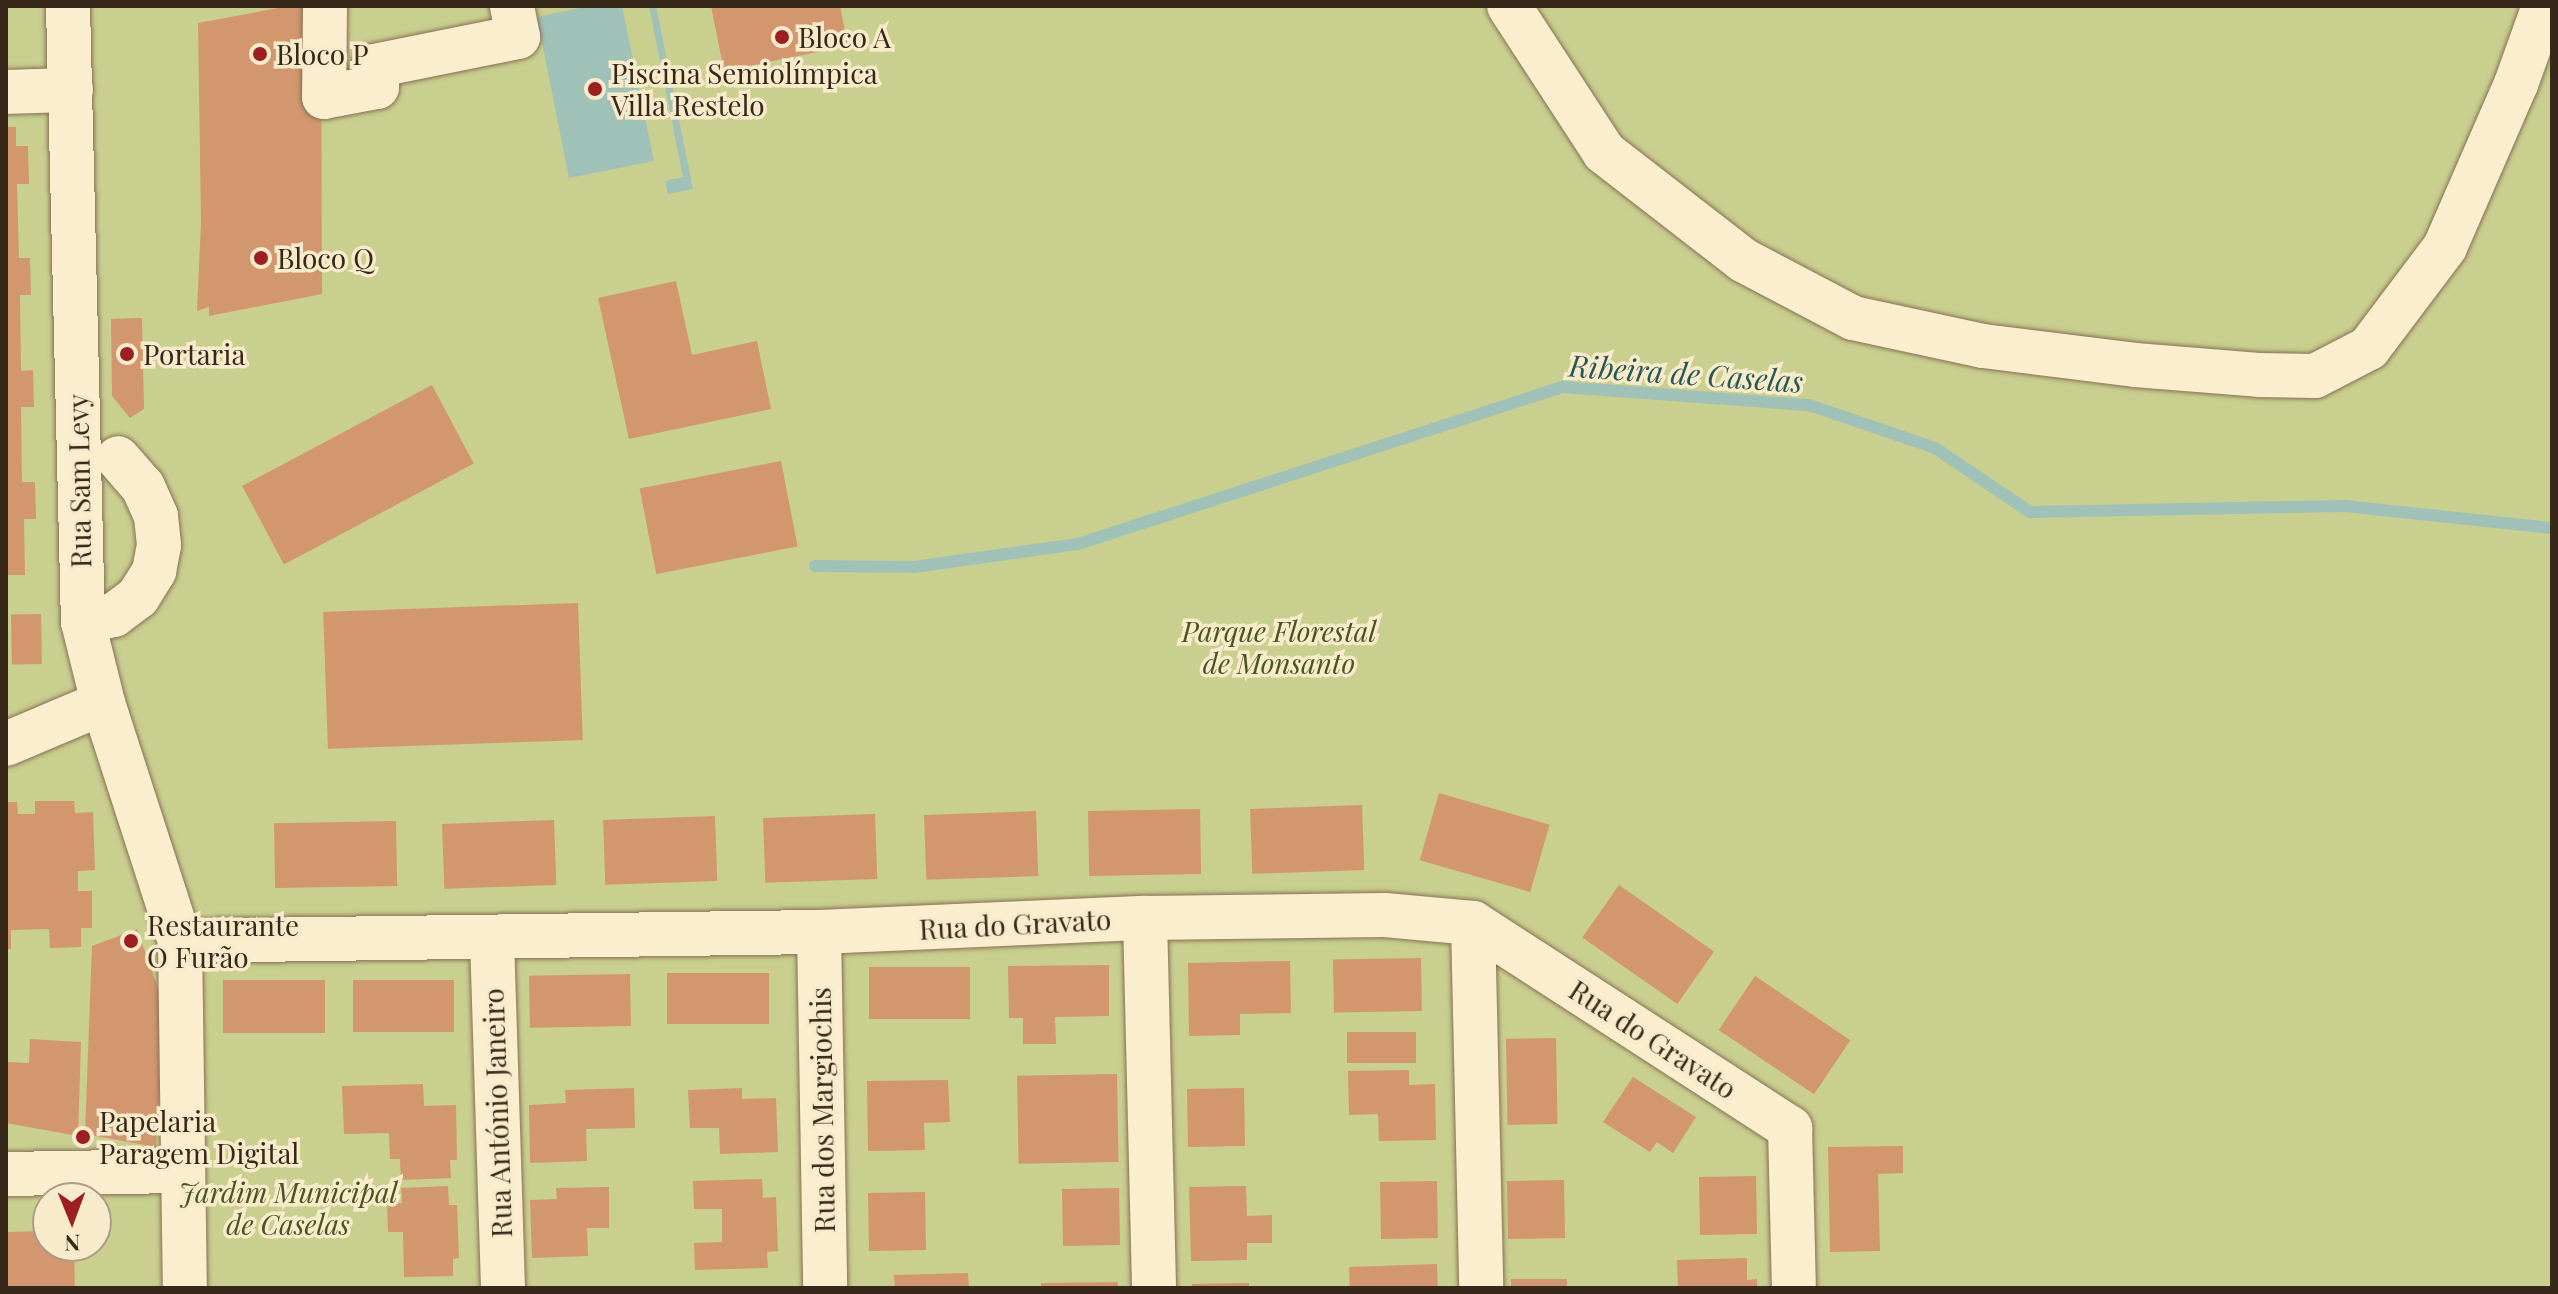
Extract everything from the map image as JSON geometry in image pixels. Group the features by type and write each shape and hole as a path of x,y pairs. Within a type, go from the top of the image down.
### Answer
{"street":[{"name":"Rua Sam Levy","path":"68,6 83,622 103,703 180,941 185,1288"},
{"path":"325,6 324,97 377,87 374,66 518,37 512,6"},
{"path":"1509,6 1604,152 1743,260 1853,318 1983,346 2135,365 2259,375 2315,376 2369,348 2445,247 2516,84 2544,6"},
{"path":"6,92 71,90"},
{"path":"83,622 114,615 138,597 154,571 159,545 156,516 143,487 118,458"},
{"path":"6,744 103,703"},
{"name":"Rua do Gravato","path":"180,941 819,932 1145,918 1385,915 1473,923 1790,1128 1794,1288"},
{"path":"1145,918 1154,1288"},
{"path":"1473,923 1481,1288"},
{"name":"Rua dos Margiochis","path":"819,932 825,1288"},
{"name":"Rua António Janeiro","path":"492,938 503,1288"},
{"path":"6,1174 183,1171"}],"green space":[{"name":"Parque Florestal de Monsanto","path":"6,6 2552,6 2552,1288 6,1288"}],"water":[{"name":"Piscina Semiolímpica Villa Restelo","path":"590,6 622,6 654,161 569,178 537,17"},
{"path":"649,6 656,6 693,189 668,194 665,181 683,177"}],"building":[{"path":"289,6 321,6 322,294 209,316 209,307 197,311 201,222 198,23"},
{"name":"Bloco A","path":"711,6 840,6 848,46 724,71"},
{"path":"6,127 16,127 16,146 28,146 29,184 17,184 19,258 30,258 31,295 20,295 21,371 33,370 34,407 21,407 22,482 35,482 36,519 24,519 25,575 6,575"},
{"path":"676,281 692,355 757,341 771,409 629,439 598,298"},
{"name":"Portaria","path":"142,318 144,409 130,418 112,396 111,319"},
{"path":"432,385 474,464 284,565 242,486"},
{"path":"781,461 798,546 656,574 640,488"},
{"path":"578,603 583,740 328,749 323,612"},
{"path":"41,614 42,664 12,665 11,615"},
{"path":"1439,793 1550,825 1530,892 1420,860"},
{"path":"35,801 74,801 75,813 93,812 95,870 78,871 78,891 92,891 92,928 81,928 81,947 50,948 49,929 11,930 11,949 6,949 6,802 17,802 18,814 35,814"},
{"path":"1362,805 1364,870 1252,874 1250,809"},
{"path":"1200,809 1201,874 1089,876 1088,811"},
{"path":"1036,811 1038,876 926,880 924,815"},
{"path":"875,814 877,879 765,883 763,818"},
{"path":"715,816 717,881 605,885 603,820"},
{"path":"554,820 556,885 444,889 442,824"},
{"path":"396,821 397,886 275,888 274,823"},
{"path":"1619,885 1714,952 1677,1004 1582,937"},
{"path":"137,929 165,1008 156,1147 85,1134 92,946"},
{"path":"1421,958 1422,1011 1334,1013 1333,960"},
{"path":"1290,961 1291,1013 1240,1014 1240,1035 1189,1036 1188,963"},
{"path":"1109,965 1109,1016 1055,1017 1056,1044 1023,1044 1023,1018 1009,1018 1008,966"},
{"path":"869,967 970,967 970,1019 869,1019"},
{"path":"667,973 769,973 769,1024 667,1024"},
{"path":"630,974 631,1026 530,1028 529,976"},
{"path":"1755,976 1850,1040 1814,1094 1719,1030"},
{"path":"223,980 325,980 325,1033 223,1033"},
{"path":"353,980 454,980 454,1032 353,1032"},
{"path":"1347,1032 1416,1032 1416,1063 1347,1063"},
{"path":"1556,1038 1558,1124 1508,1125 1506,1039"},
{"path":"30,1039 81,1042 78,1136 6,1123 6,1062 29,1063"},
{"path":"1409,1070 1409,1085 1435,1084 1436,1140 1379,1141 1378,1114 1349,1115 1348,1071"},
{"path":"1117,1074 1119,1162 1019,1164 1017,1076"},
{"path":"1633,1077 1696,1117 1673,1153 1657,1142 1650,1152 1603,1122"},
{"path":"948,1080 950,1122 924,1123 925,1150 868,1151 867,1081"},
{"path":"423,1084 424,1106 456,1105 457,1160 450,1160 451,1178 401,1180 400,1159 390,1159 389,1133 344,1134 342,1086"},
{"path":"634,1088 635,1128 586,1129 587,1161 530,1163 529,1105 566,1103 565,1090"},
{"path":"742,1088 742,1099 776,1098 778,1152 720,1154 719,1128 690,1128 688,1090"},
{"path":"1244,1088 1245,1146 1188,1147 1187,1089"},
{"path":"1903,1146 1903,1173 1878,1174 1880,1251 1830,1252 1828,1147"},
{"path":"1756,1176 1757,1234 1700,1235 1699,1177"},
{"path":"762,1179 763,1198 776,1197 778,1251 767,1252 768,1268 695,1270 694,1243 722,1242 722,1209 694,1209 693,1181"},
{"path":"1564,1180 1565,1238 1508,1239 1507,1181"},
{"path":"1437,1181 1438,1238 1381,1239 1380,1182"},
{"path":"448,1186 449,1205 457,1205 459,1258 453,1259 453,1276 404,1277 403,1232 388,1232 387,1204 402,1203 401,1188"},
{"path":"1246,1186 1247,1216 1272,1215 1272,1243 1247,1243 1247,1260 1191,1261 1189,1187"},
{"path":"609,1187 609,1228 587,1228 588,1256 532,1258 530,1200 557,1199 556,1188"},
{"path":"1119,1188 1120,1245 1063,1246 1062,1189"},
{"path":"925,1192 926,1250 869,1251 868,1193"},
{"path":"32,1231 32,1262 74,1262 75,1288 6,1288 6,1232"},
{"path":"1747,1258 1747,1280 1757,1279 1757,1288 1678,1288 1677,1260"},
{"path":"1437,1264 1438,1288 1350,1288 1349,1267"},
{"path":"968,1273 969,1288 895,1288 894,1275"},
{"path":"1511,1279 1567,1279 1567,1288 1511,1288"},
{"path":"1118,1282 1118,1288 1041,1288 1041,1283"},
{"path":"1249,1283 1249,1288 1192,1288 1192,1284"}],"waterway":[{"name":"Ribeira de Caselas","path":"815,566 914,567 1078,544 1562,387 1809,405 1935,448 2030,512 2345,506 2552,528"}],"place":[{"name":"Bloco A","path":"782,37"},
{"name":"Bloco P","path":"260,54"},
{"name":"Piscina Semiolímpica Villa Restelo","path":"595,89"},
{"name":"Bloco Q","path":"261,258"},
{"name":"Portaria","path":"127,354"},
{"name":"Restaurante O Furão","path":"131,941"},
{"name":"Papelaria Paragem Digital","path":"83,1137"}],"park label":[{"name":"Jardim Municipal de Caselas","path":"288,1208"}]}
